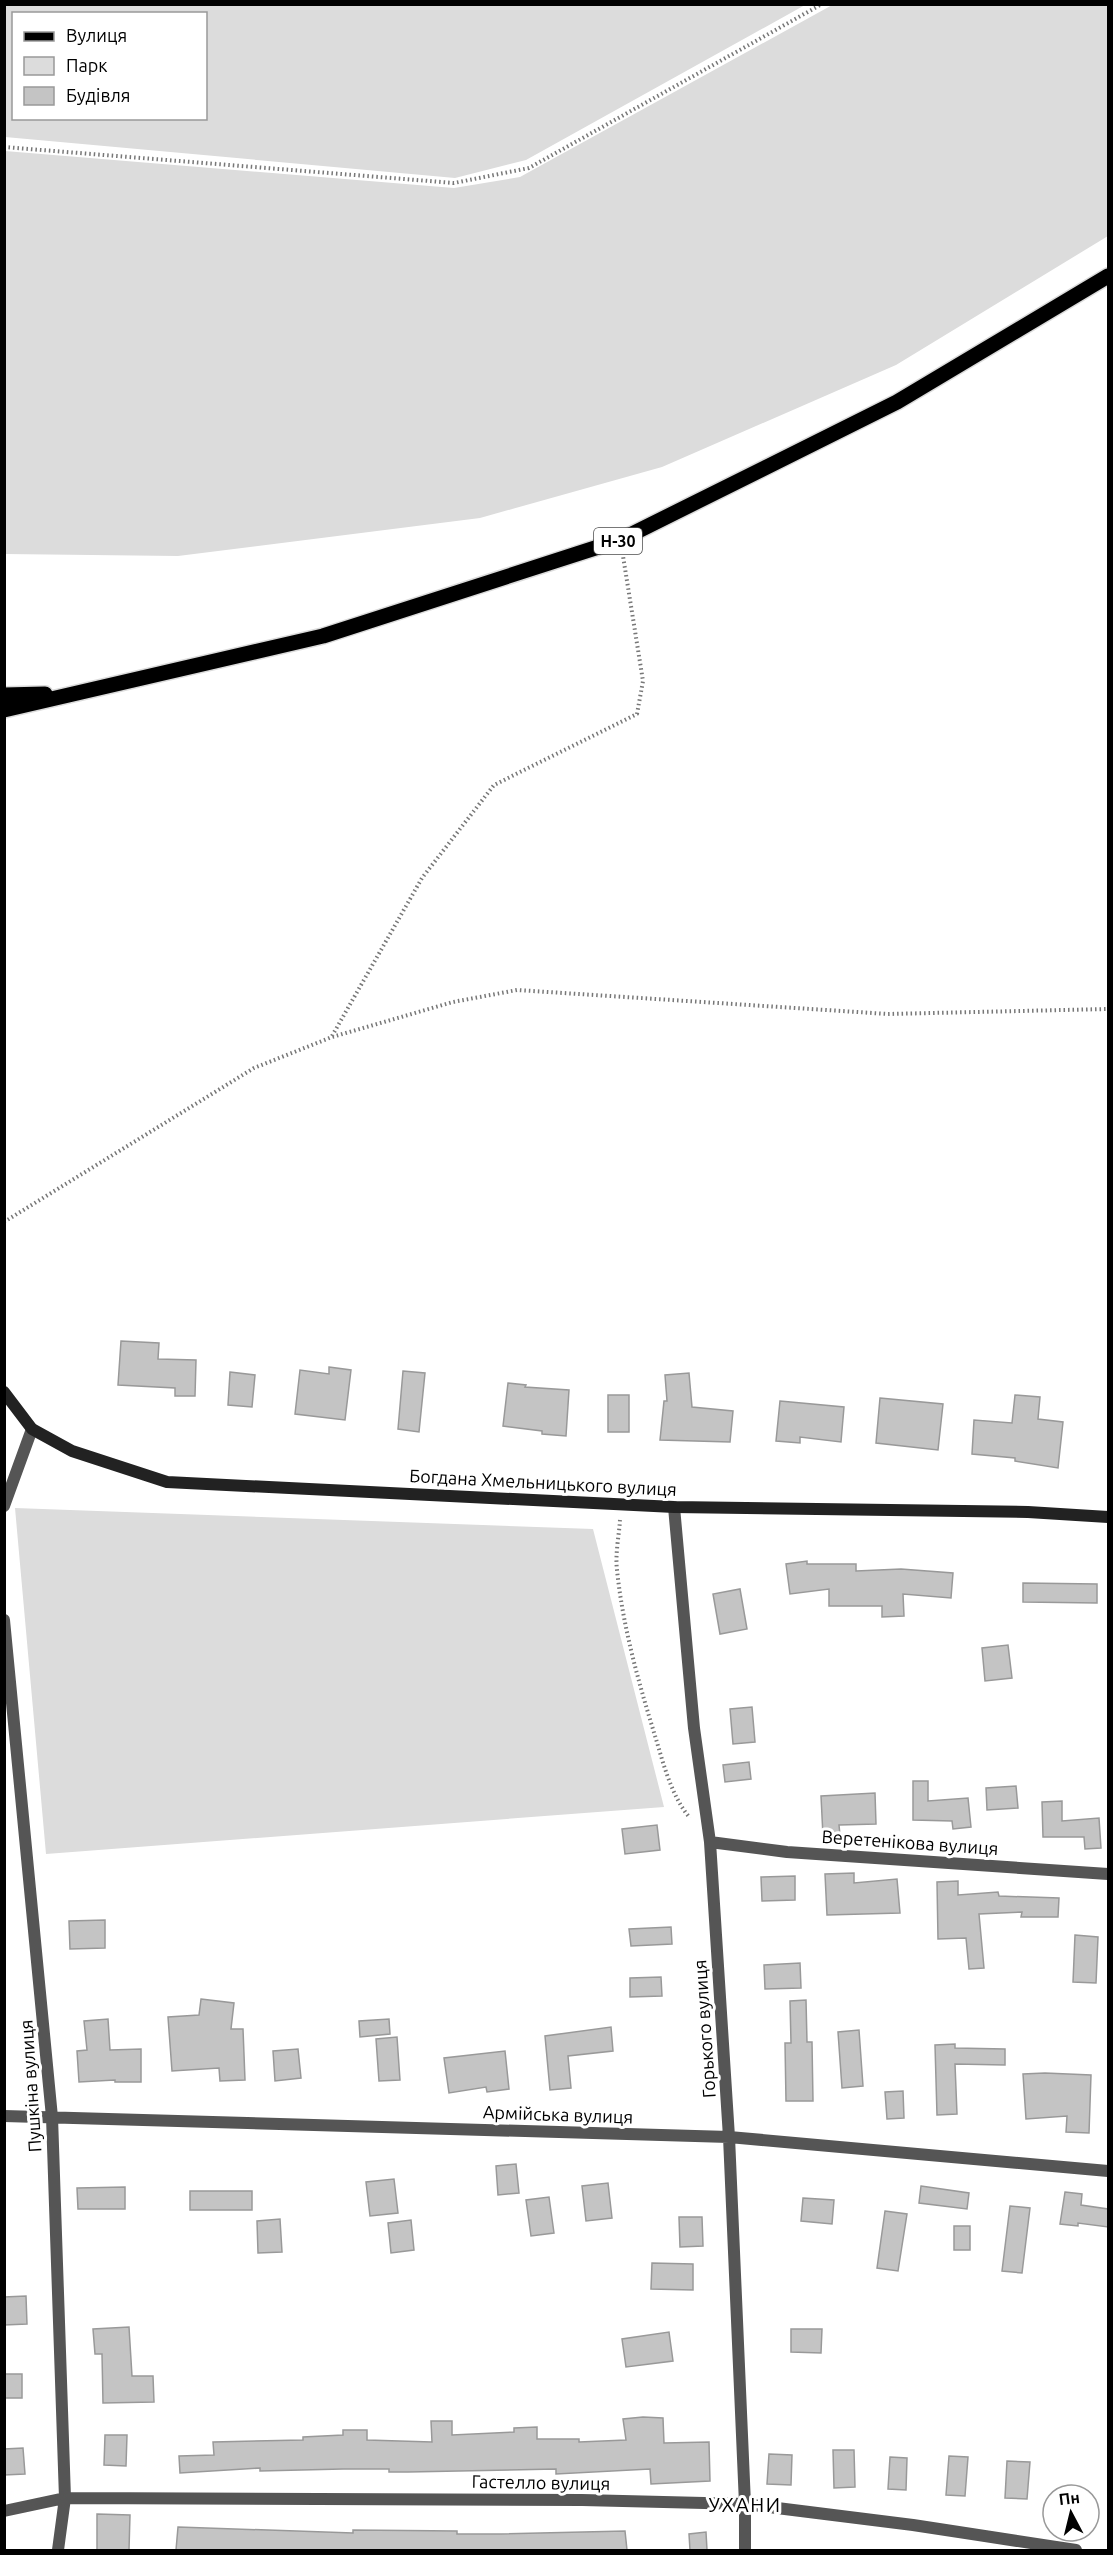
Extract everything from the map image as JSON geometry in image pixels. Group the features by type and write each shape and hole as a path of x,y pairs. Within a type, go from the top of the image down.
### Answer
{"main road":[{"name":"Н-30","path":"4,710 323,636 621,540 897,402 1108,276"},
{"name":"Н-30","path":"4,695 81,692"}],"street":[{"name":"Богдана Хмельницького вулиця","path":"4,1392 32,1429 72,1451 167,1482 674,1507 1028,1512 1108,1517"},
{"path":"4,1506 32,1429"},
{"name":"Горького вулиця","path":"674,1507 694,1728 710,1842 729,2137 746,2504 745,2550"},
{"name":"Пушкіна вулиця","path":"4,1620 52,2117 65,2498 58,2550"},
{"name":"Веретенікова вулиця","path":"710,1842 787,1852 1108,1874"},
{"name":"Армійська вулиця","path":"4,2116 729,2137 1108,2171"},
{"name":"Гастелло вулиця","path":"4,2511 65,2498 571,2500 746,2504 914,2524 1076,2550"}],"path":[{"path":"4,147 454,183 529,168 822,4"},
{"path":"332,1037 422,878 494,785 637,714 643,681 621,540"},
{"path":"4,1222 254,1068 332,1037 453,1002 517,990 888,1014 1108,1009"},
{"path":"620,1504 617,1568 628,1634 642,1692 664,1766 681,1808 710,1842"}],"green space":[{"path":"834,4 1108,5 1108,236 896,365 662,467 480,518 178,556 5,554 5,151 454,188 520,177"},
{"path":"4,5 805,5 526,160 455,178 5,137"},
{"path":"15,1508 593,1529 664,1807 46,1854"}],"building":[{"path":"121,1341 159,1343 158,1359 196,1360 195,1396 175,1396 175,1388 118,1385"},
{"path":"329,1367 351,1370 345,1420 295,1414 300,1370 329,1374"},
{"path":"403,1371 425,1373 419,1432 398,1429"},
{"path":"230,1372 255,1375 252,1407 228,1405"},
{"path":"689,1373 692,1407 733,1411 730,1442 660,1440 664,1401 667,1401 665,1375"},
{"path":"508,1383 526,1385 525,1387 569,1390 566,1436 503,1426"},
{"path":"608,1395 629,1395 629,1432 608,1432"},
{"path":"1015,1395 1040,1397 1038,1419 1063,1422 1058,1468 1015,1461 1015,1458 972,1454 974,1420 1012,1423"},
{"path":"880,1398 943,1404 938,1450 876,1443"},
{"path":"780,1401 844,1407 841,1442 800,1437 800,1443 776,1441"},
{"path":"807,1561 807,1564 856,1564 856,1571 901,1569 953,1573 951,1598 903,1594 904,1616 882,1617 882,1606 829,1606 829,1589 790,1594 786,1564"},
{"path":"1023,1583 1097,1584 1097,1603 1023,1602"},
{"path":"740,1589 747,1629 720,1634 713,1594"},
{"path":"1008,1645 1012,1678 985,1681 982,1648"},
{"path":"752,1707 755,1742 733,1744 730,1709"},
{"path":"749,1762 751,1779 725,1782 723,1765"},
{"path":"913,1781 928,1781 928,1801 968,1798 971,1827 953,1829 952,1821 913,1820"},
{"path":"1016,1786 1018,1808 987,1810 986,1788"},
{"path":"875,1793 876,1824 839,1825 840,1835 823,1836 821,1796"},
{"path":"1062,1801 1062,1821 1099,1818 1101,1848 1085,1849 1084,1837 1043,1837 1042,1802"},
{"path":"657,1825 660,1850 625,1854 622,1829"},
{"path":"854,1873 854,1883 897,1879 900,1913 827,1915 825,1874"},
{"path":"795,1876 795,1900 762,1901 761,1877"},
{"path":"958,1881 958,1895 998,1892 999,1896 1059,1898 1058,1917 1021,1917 1022,1912 979,1914 984,1968 969,1969 966,1938 938,1939 937,1882"},
{"path":"105,1920 105,1948 70,1949 69,1921"},
{"path":"671,1927 672,1944 631,1946 629,1929"},
{"path":"1075,1935 1098,1937 1096,1983 1073,1982"},
{"path":"800,1963 801,1988 765,1989 764,1965"},
{"path":"661,1977 662,1996 630,1997 630,1978"},
{"path":"201,1999 234,2003 231,2029 243,2029 245,2080 220,2081 219,2068 172,2071 168,2017 199,2015"},
{"path":"806,2000 807,2042 812,2042 813,2101 786,2101 785,2043 791,2043 790,2001"},
{"path":"108,2019 110,2050 141,2049 141,2082 115,2082 115,2080 79,2082 77,2051 87,2050 84,2021"},
{"path":"389,2019 390,2034 360,2037 359,2021"},
{"path":"611,2027 613,2051 568,2056 571,2088 550,2090 545,2036"},
{"path":"859,2030 863,2086 842,2088 838,2032"},
{"path":"397,2037 400,2080 379,2081 376,2039"},
{"path":"955,2044 955,2048 1005,2049 1005,2065 955,2064 957,2114 937,2115 935,2045"},
{"path":"298,2049 301,2078 275,2081 273,2051"},
{"path":"505,2051 509,2089 487,2092 486,2087 449,2093 444,2058"},
{"path":"1023,2074 1091,2075 1089,2133 1066,2132 1067,2116 1026,2119"},
{"path":"903,2091 904,2118 887,2119 885,2092"},
{"path":"516,2164 519,2193 498,2195 496,2166"},
{"path":"394,2179 398,2213 370,2216 366,2182"},
{"path":"608,2183 612,2218 586,2221 582,2186"},
{"path":"921,2186 969,2193 967,2209 919,2203"},
{"path":"125,2187 125,2209 78,2209 77,2188"},
{"path":"190,2191 252,2191 252,2210 190,2210"},
{"path":"1065,2192 1082,2194 1081,2205 1108,2209 1108,2227 1078,2223 1078,2226 1060,2224"},
{"path":"549,2197 554,2233 531,2236 526,2200"},
{"path":"803,2198 834,2200 832,2224 801,2221"},
{"path":"1010,2206 1030,2208 1022,2273 1002,2271"},
{"path":"885,2211 907,2214 898,2271 877,2268"},
{"path":"679,2217 702,2217 703,2246 680,2247"},
{"path":"280,2219 282,2252 258,2253 257,2221"},
{"path":"411,2220 414,2250 391,2253 388,2223"},
{"path":"954,2226 970,2226 970,2250 954,2250"},
{"path":"652,2263 693,2264 693,2290 651,2289"},
{"path":"26,2296 27,2324 4,2325 4,2297"},
{"path":"129,2327 132,2376 153,2376 154,2402 103,2403 102,2354 95,2354 93,2329"},
{"path":"791,2329 822,2329 821,2353 791,2352"},
{"path":"669,2332 673,2361 626,2367 622,2339"},
{"path":"4,2374 22,2374 22,2398 4,2398"},
{"path":"663,2418 664,2443 709,2442 710,2481 651,2484 650,2469 556,2474 556,2469 389,2472 389,2469 260,2471 260,2468 180,2473 179,2456 214,2455 213,2442 303,2440 303,2437 343,2435 343,2430 367,2430 367,2440 432,2442 431,2421 452,2421 452,2435 514,2432 514,2428 537,2427 537,2439 579,2439 579,2442 626,2440 623,2419"},
{"path":"105,2435 127,2435 126,2466 104,2465"},
{"path":"23,2448 25,2474 4,2475 4,2449"},
{"path":"833,2450 854,2450 855,2487 834,2488"},
{"path":"769,2454 792,2455 791,2485 767,2484"},
{"path":"949,2456 968,2457 965,2496 946,2495"},
{"path":"890,2457 907,2458 906,2490 888,2489"},
{"path":"1007,2461 1030,2462 1027,2499 1005,2498"},
{"path":"97,2514 130,2515 129,2550 97,2550"},
{"path":"178,2527 353,2533 353,2530 457,2531 457,2534 625,2531 627,2550 176,2550"},
{"path":"706,2532 707,2550 690,2550 689,2534"}],"district":[{"name":"УХАНИ","path":"745,2504"}]}
